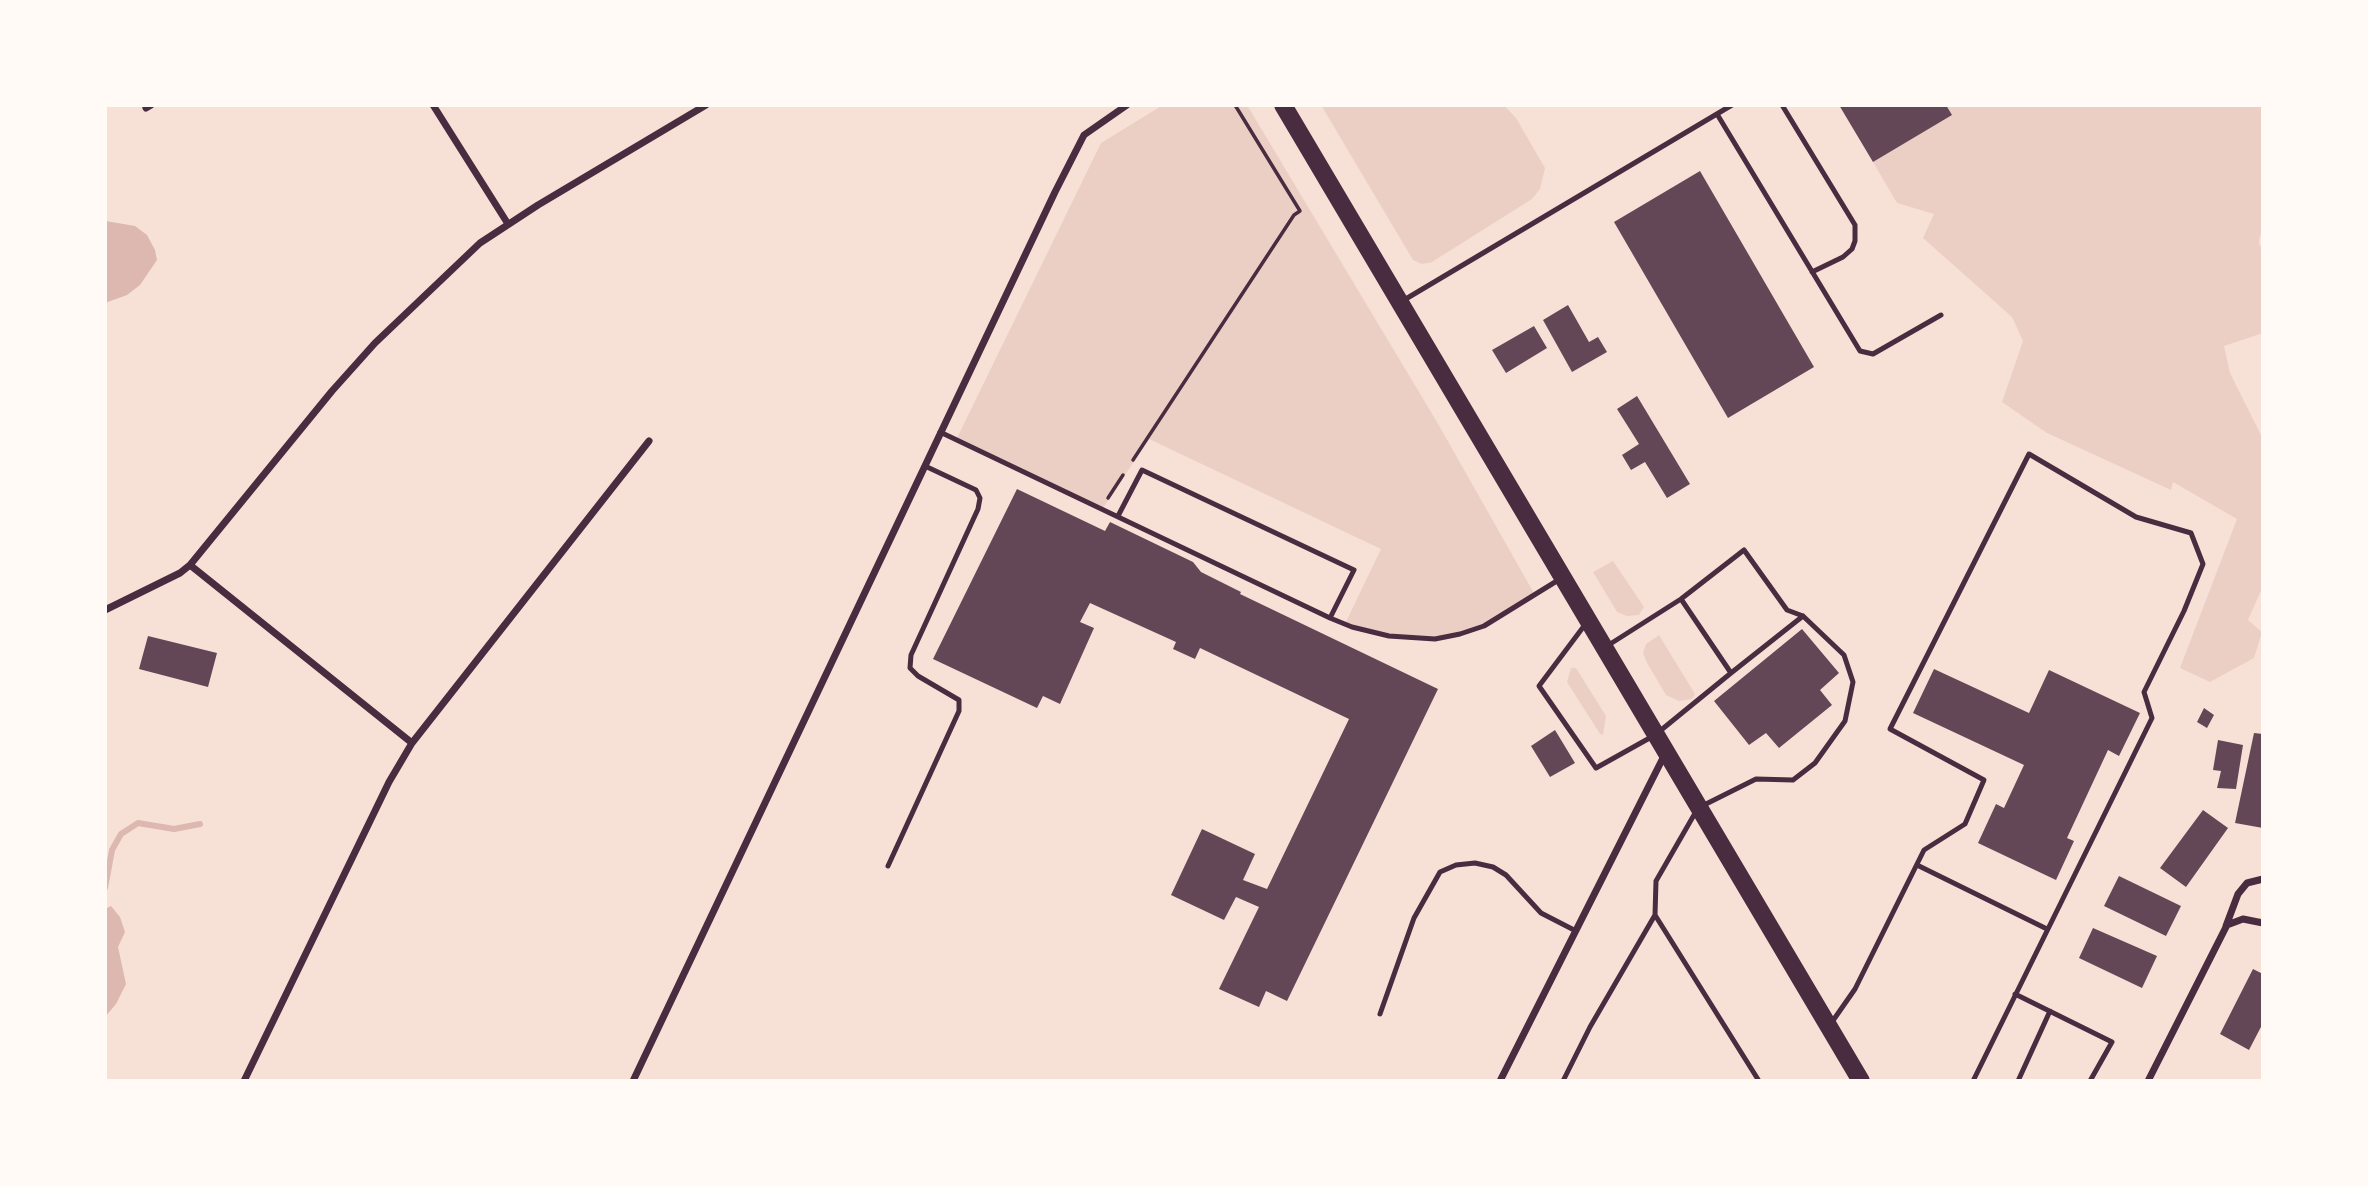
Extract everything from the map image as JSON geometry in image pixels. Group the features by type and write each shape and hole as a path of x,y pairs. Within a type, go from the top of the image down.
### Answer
{"main road":[{"path":"1283,105 1861,1081"}],"street":[{"path":"433,105 508,224"},
{"path":"105,610 180,573 190,565 331,391 375,343 480,243 706,105"},
{"path":"633,1081 940,432 1084,135 1116,108 1127,105"},
{"path":"244,1081 389,782 412,743 649,441"},
{"path":"190,565 412,743"},
{"path":"1500,1081 1666,752"},
{"path":"2148,1081 2225,928 2238,894 2247,883 2263,879"},
{"path":"2225,928 2244,919 2263,923"}],"lane":[{"path":"1400,303 1732,105"},
{"path":"1782,105 1855,225 1852,249 1843,257 1812,272"},
{"path":"1717,114 1860,351 1873,354 1941,315"},
{"path":"940,432 1330,618 1352,627 1389,636 1435,639 1484,626 1563,578"},
{"path":"1829,1027 1855,989 1924,849 1965,824 1984,780 1890,729 2029,454 2136,517 2191,533 2203,564 2185,611 2144,692 2152,718 1973,1081"},
{"path":"888,866 959,711 959,700 918,677 910,667 911,655 978,509 980,498 976,490 925,466"},
{"path":"1118,516 1143,470 1354,570 1330,618"},
{"path":"1563,1081 1590,1027 1655,915 1656,881 1699,808 1756,779 1793,780 1815,763 1845,721 1853,682 1844,655 1803,616 1787,610 1744,550 1681,599 1604,647"},
{"path":"1681,599 1731,673"},
{"path":"1588,620 1539,686 1596,768 1655,734 1803,616"},
{"path":"1380,1014 1414,918 1440,872 1456,865 1475,863 1499,871 1516,884 1541,913 1576,931"},
{"path":"1917,865 2047,929"},
{"path":"1655,915 1759,1081"},
{"path":"2015,994 2112,1042 2090,1081"},
{"path":"2018,1081 2050,1011"}],"path":[{"path":"1133,460 1294,215 1300,211 1235,105"},
{"path":"1103,508 1125,471"}],"shaded area":[{"path":"1163,105 1247,105 1437,422 1535,595 1484,626 1435,639 1410,639 1345,624 1381,549 1149,439 1103,508 956,440 1101,143"},
{"path":"1321,105 1504,105 1516,118 1545,168 1540,189 1532,199 1432,262 1422,264 1413,260"},
{"path":"1946,105 2263,105 2263,234 2260,235 2259,243 2263,252 2263,333 2224,346 2230,373 2263,439 2263,586 2248,620 2262,632 2254,658 2210,682 2180,668 2237,519 2173,482 2171,490 2047,433 2002,402 2023,341 2012,317 1923,238 1934,214 1897,203 1873,162 1951,115"},
{"path":"106,221 135,226 147,235 157,260 140,285 127,295 105,303"},
{"path":"1613,561 1644,607 1639,615 1627,616 1617,612 1593,572"},
{"path":"1659,635 1695,694 1692,699 1679,701 1666,695 1646,661 1643,653 1646,644"},
{"path":"1571,668 1576,668 1606,716 1603,735 1567,682"},
{"path":"111,906 120,917 125,932 118,947 126,984 116,1004 105,1017 105,909"}],"building":[{"path":"1839,105 1946,105 1952,115 1873,162"},
{"path":"1700,171 1814,367 1728,418 1614,222"},
{"path":"1568,305 1589,342 1598,337 1607,352 1572,372 1543,320"},
{"path":"1534,326 1547,348 1506,373 1492,350"},
{"path":"1637,396 1690,484 1667,498 1645,462 1631,470 1622,455 1639,444 1617,409"},
{"path":"1017,489 1105,531 1110,522 1193,562 1201,572 1241,592 1240,594 1438,689 1287,1001 1266,991 1259,1007 1219,989 1259,907 1236,897 1224,920 1171,895 1202,829 1255,854 1243,880 1267,889 1349,719 1200,648 1195,659 1173,649 1176,642 1090,603 1080,622 1094,628 1060,704 1043,696 1037,708 933,659"},
{"path":"1802,629 1839,673 1820,690 1832,705 1779,748 1766,733 1749,745 1714,701"},
{"path":"148,636 217,653 208,687 139,669"},
{"path":"1934,669 2029,713 2049,670 2140,713 2119,756 2108,750 2067,838 2074,841 2056,880 1978,843 1996,804 2004,808 2024,765 1913,713"},
{"path":"2204,708 2214,715 2207,728 2197,722"},
{"path":"1555,730 1575,763 1550,777 1531,746"},
{"path":"2254,733 2263,734 2263,828 2235,823"},
{"path":"2218,740 2243,745 2236,789 2217,788 2221,771 2213,770"},
{"path":"2203,810 2228,828 2186,887 2160,868"},
{"path":"2119,876 2181,906 2166,936 2104,906"},
{"path":"2093,928 2157,956 2142,988 2079,958"},
{"path":"2253,969 2263,974 2263,1023 2249,1050 2220,1034"}],"waterway":[{"path":"105,888 112,850 121,834 138,823 174,829 200,824"}]}
